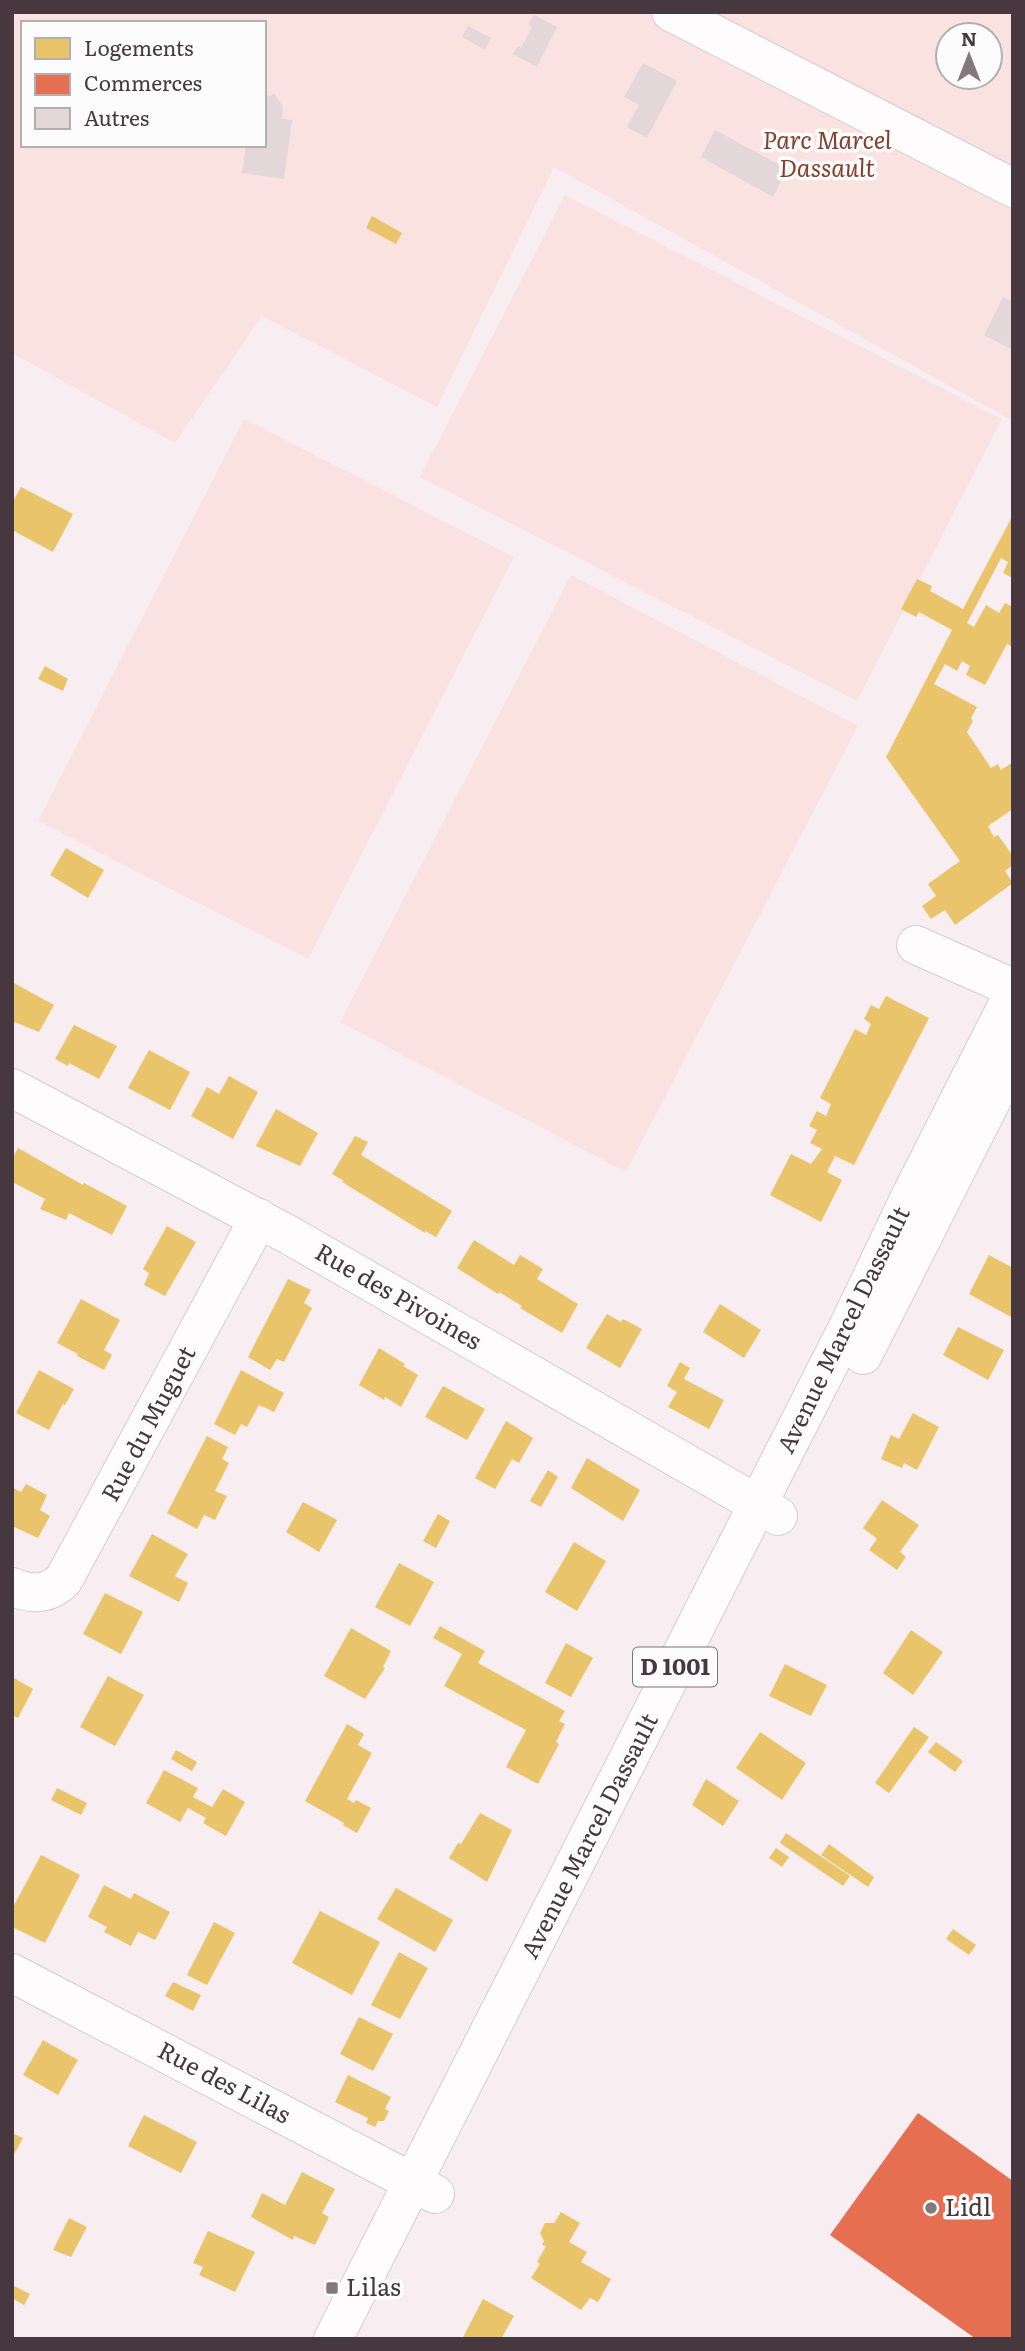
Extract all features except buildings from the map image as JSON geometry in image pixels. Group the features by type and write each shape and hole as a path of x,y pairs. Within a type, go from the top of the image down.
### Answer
{"main road":[{"path":"671,12 1013,188"},
{"path":"916,945 1013,988"},
{"name":"Avenue Marcel Dassault","path":"768,1510 849,1325 1013,995"},
{"name":"Avenue Marcel Dassault","path":"360,2339 424,2188 580,1857 768,1510 871,1340 1013,1058"},
{"name":"Rue des Pivoines","path":"12,1088 259,1218 768,1510"},
{"name":"Rue du Muguet","path":"12,1587 40,1593 49,1591 64,1579 259,1218"},
{"name":"Rue des Lilas","path":"16,1982 424,2188"},
{"name":"Avenue Marcel Dassault","path":"334,2339 424,2188"}],"green space":[{"name":"Parc Marcel Dassault","path":"12,12 1013,12 1013,421 554,167 437,407 262,316 175,443 12,353"},
{"path":"565,195 1002,419 857,701 420,477"},
{"path":"244,419 514,557 308,959 38,821"},
{"path":"571,575 858,726 626,1172 340,1022"}],"place":[{"name":"Lidl","path":"931,2208"},
{"name":"Lilas","path":"332,2288"}]}
